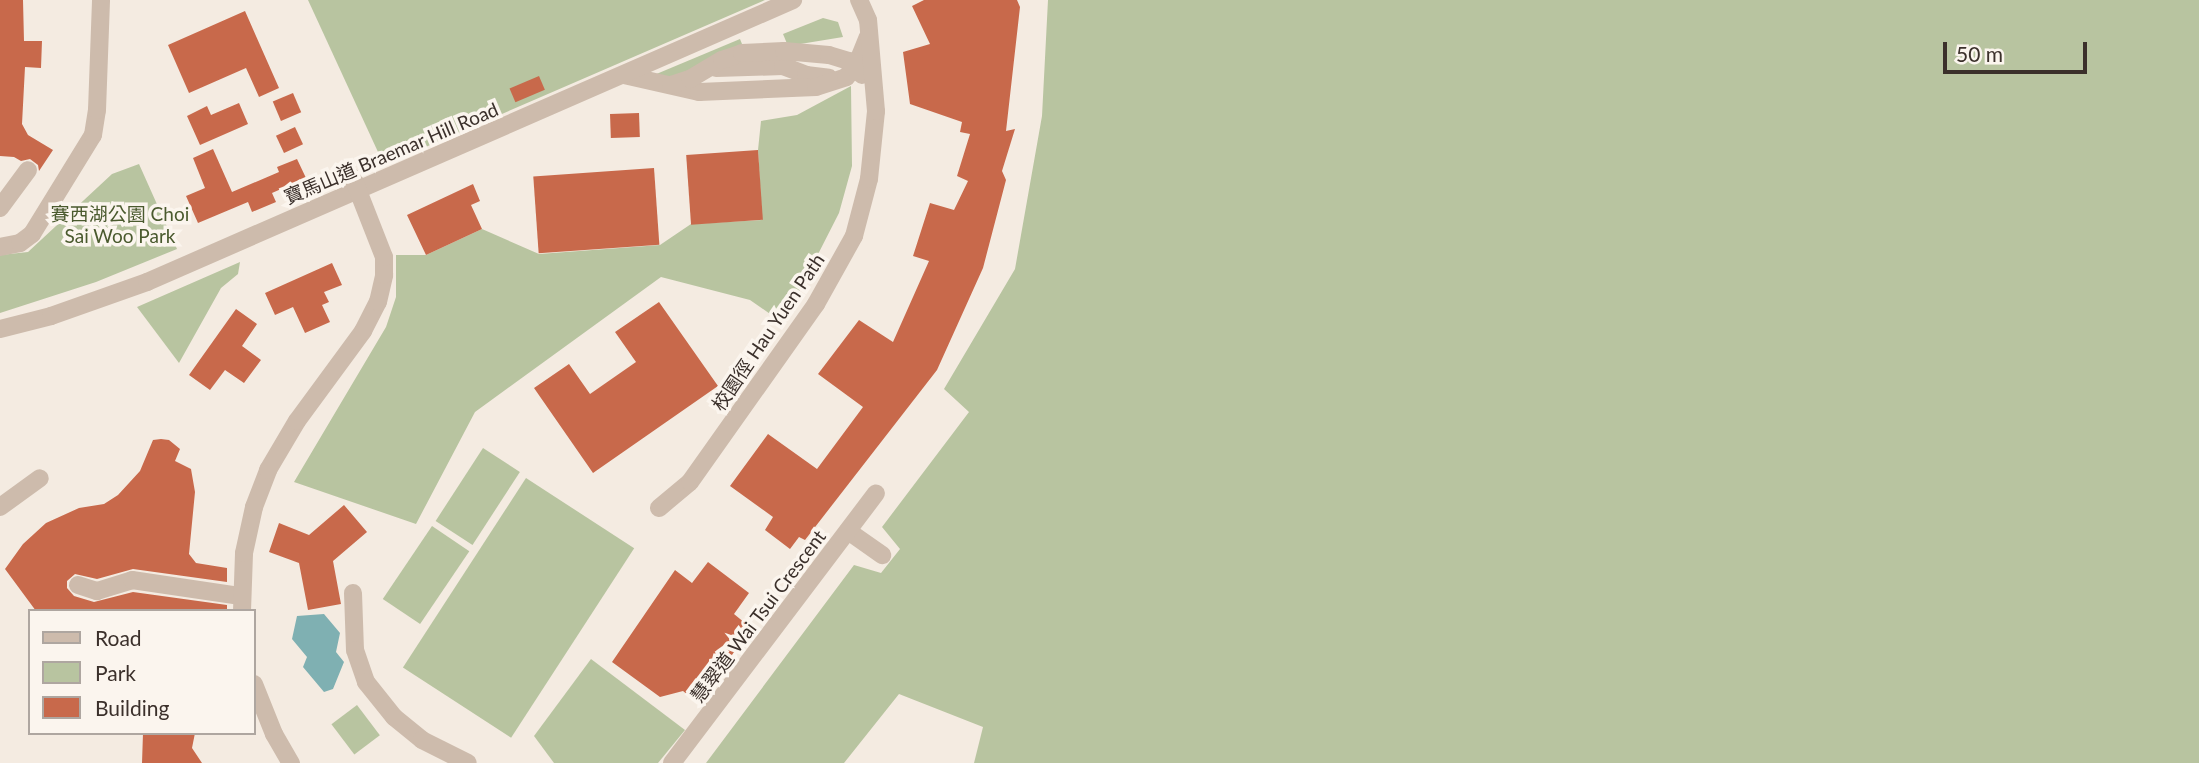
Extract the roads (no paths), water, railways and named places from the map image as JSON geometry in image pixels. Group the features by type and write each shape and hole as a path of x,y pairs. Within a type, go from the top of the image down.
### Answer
{"street":[{"path":"0,247 20,243 32,234 93,135 97,110 101,0"},
{"name":"寶馬山道 Braemar Hill Road","path":"0,329 64,312 147,282 356,183 624,75 793,0"},
{"path":"624,75 699,92 827,85 851,71 869,26 859,0"},
{"name":"校園徑 Hau Yuen Path","path":"659,508 690,482 838,268 854,236 865,200 876,111 868,0"},
{"path":"665,85 690,79 707,69 783,66 826,79 851,71"},
{"path":"851,71 876,111"},
{"path":"0,208 28,170"},
{"path":"78,585 97,591 132,580 241,603 244,553 254,507 268,470 297,421 363,331 378,302 384,275 384,257 356,183"},
{"path":"0,507 40,478"},
{"name":"慧翠道 Wai Tsui Crescent","path":"672,763 876,493"},
{"path":"848,531 882,555"},
{"path":"354,593 355,650 366,682 394,717 422,740 468,763"},
{"path":"256,689 274,734 291,763"}],"water":[{"path":"324,614 340,633 336,652 344,662 333,689 324,692 303,667 307,657 292,639 297,616"}],"park label":[{"name":"賽西湖公園 Choi Sai Woo Park","path":"120,225"}]}
